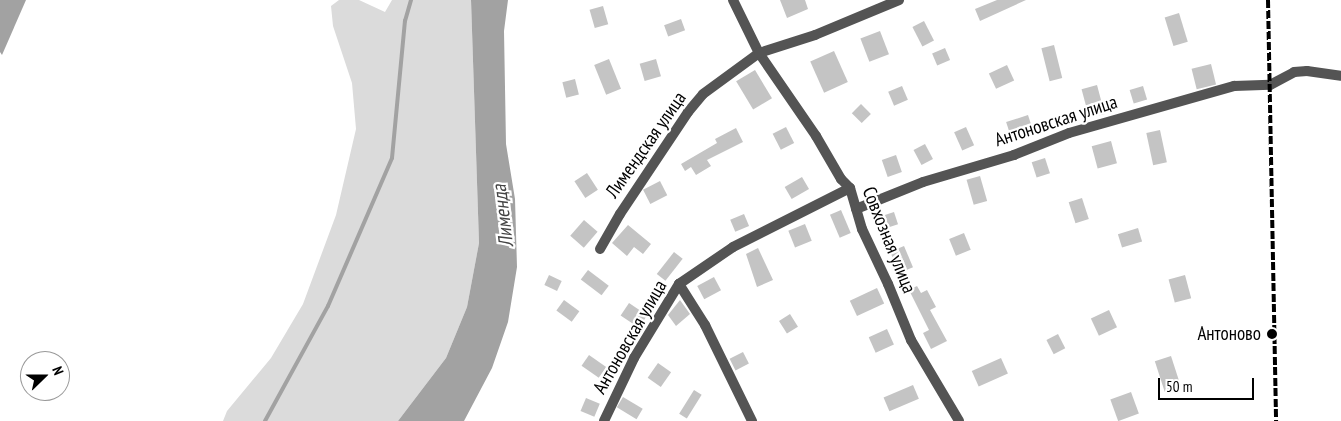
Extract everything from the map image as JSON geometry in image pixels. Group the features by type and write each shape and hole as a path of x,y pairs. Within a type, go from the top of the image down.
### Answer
{"street":[{"name":"Совхозная улица","path":"733,0 759,53 816,136 841,180 850,188 862,229 888,284 911,340 959,421"},
{"name":"Лимендская улица","path":"600,249 620,214 688,112 703,94 759,53 815,35 899,0"},
{"name":"Антоновская улица","path":"856,209 923,182 1014,154 1069,133 1234,86 1270,85 1294,72 1307,71 1341,76"},
{"name":"Антоновская улица","path":"604,421 634,358 679,284 733,247 850,188"},
{"path":"679,284 705,325 752,421"}],"shaded area":[{"path":"339,0 359,0 385,12 392,0 471,0 479,243 467,307 446,358 398,421 223,421 227,411 271,358 303,304 336,215 356,129 352,83 333,26 331,6"}],"water":[{"path":"0,0 26,0 2,55 0,52"},
{"name":"Лименда","path":"471,0 508,0 504,31 506,144 515,199 517,267 508,322 492,368 464,421 398,421 446,358 467,307 479,243"}],"building":[{"path":"780,0 805,0 808,9 787,18"},
{"path":"997,0 1026,0 980,21 975,9"},
{"path":"603,6 608,24 595,28 590,10"},
{"path":"1179,13 1188,42 1173,46 1165,17"},
{"path":"681,19 685,30 668,36 664,25"},
{"path":"924,21 934,41 922,47 912,27"},
{"path":"880,31 889,54 869,62 860,39"},
{"path":"1054,45 1062,78 1050,81 1041,48"},
{"path":"945,48 950,60 937,65 932,53"},
{"path":"834,51 848,82 824,93 810,62"},
{"path":"609,59 621,89 606,95 594,65"},
{"path":"656,59 661,76 645,81 640,64"},
{"path":"1211,64 1216,84 1197,89 1192,69"},
{"path":"1007,65 1014,80 996,89 989,73"},
{"path":"755,70 772,98 753,110 736,81"},
{"path":"575,79 579,95 566,98 562,82"},
{"path":"1097,85 1105,114 1089,118 1082,89"},
{"path":"902,86 908,100 894,106 888,92"},
{"path":"1143,86 1147,99 1134,103 1130,90"},
{"path":"861,104 871,114 862,123 852,113"},
{"path":"1028,115 1034,134 1012,141 1006,122"},
{"path":"786,127 794,143 781,150 773,134"},
{"path":"966,127 974,145 962,151 954,132"},
{"path":"736,128 743,142 707,160 711,166 696,175 691,167 685,171 681,164 717,143 715,139"},
{"path":"1160,130 1167,162 1153,165 1146,133"},
{"path":"1111,141 1117,163 1098,168 1092,146"},
{"path":"925,144 933,159 922,165 914,150"},
{"path":"896,155 902,172 888,177 882,160"},
{"path":"1045,158 1050,173 1037,178 1032,162"},
{"path":"587,173 598,190 585,198 574,181"},
{"path":"980,176 987,201 974,205 967,180"},
{"path":"802,177 809,189 792,199 785,187"},
{"path":"660,181 667,195 650,204 643,190"},
{"path":"1082,198 1089,219 1075,223 1069,202"},
{"path":"841,210 851,233 840,238 830,215"},
{"path":"894,212 898,224 883,229 879,217"},
{"path":"744,214 749,226 735,232 730,220"},
{"path":"584,220 598,232 584,248 570,236"},
{"path":"805,224 812,241 795,247 788,231"},
{"path":"628,225 651,244 643,254 634,247 627,256 612,243"},
{"path":"1138,228 1142,241 1122,248 1118,234"},
{"path":"964,233 971,250 956,256 949,239"},
{"path":"904,246 913,267 899,273 890,252"},
{"path":"758,248 773,280 757,287 746,254"},
{"path":"674,252 683,259 665,281 657,274"},
{"path":"588,270 609,286 602,295 581,280"},
{"path":"549,275 562,281 557,291 544,285"},
{"path":"1185,275 1191,298 1175,303 1169,279"},
{"path":"714,277 721,290 704,299 697,286"},
{"path":"917,286 921,293 927,290 936,307 930,310 947,341 931,349 923,333 929,330 909,290"},
{"path":"877,288 884,303 857,316 850,301"},
{"path":"564,300 579,311 572,322 556,311"},
{"path":"680,300 690,314 676,326 668,315"},
{"path":"629,303 647,315 639,328 621,315"},
{"path":"1109,310 1117,327 1099,336 1091,318"},
{"path":"790,314 798,327 787,334 779,321"},
{"path":"887,329 894,345 876,353 869,337"},
{"path":"1058,334 1065,348 1054,354 1046,340"},
{"path":"743,352 749,364 736,370 730,359"},
{"path":"589,355 606,367 599,378 582,366"},
{"path":"1171,356 1181,386 1165,392 1155,361"},
{"path":"1001,358 1008,374 979,387 972,371"},
{"path":"658,363 671,372 661,387 648,378"},
{"path":"913,385 919,399 889,411 884,398"},
{"path":"694,390 702,395 687,419 679,414"},
{"path":"1131,392 1139,414 1118,421 1110,400"},
{"path":"623,397 643,409 637,419 617,407"},
{"path":"586,398 600,404 594,417 581,411"}],"waterway":[{"path":"265,421 328,306 392,158 405,21 411,0"}],"railway":[{"path":"1268,0 1276,421"}],"place":[{"name":"Антоново","path":"1272,334"}]}
